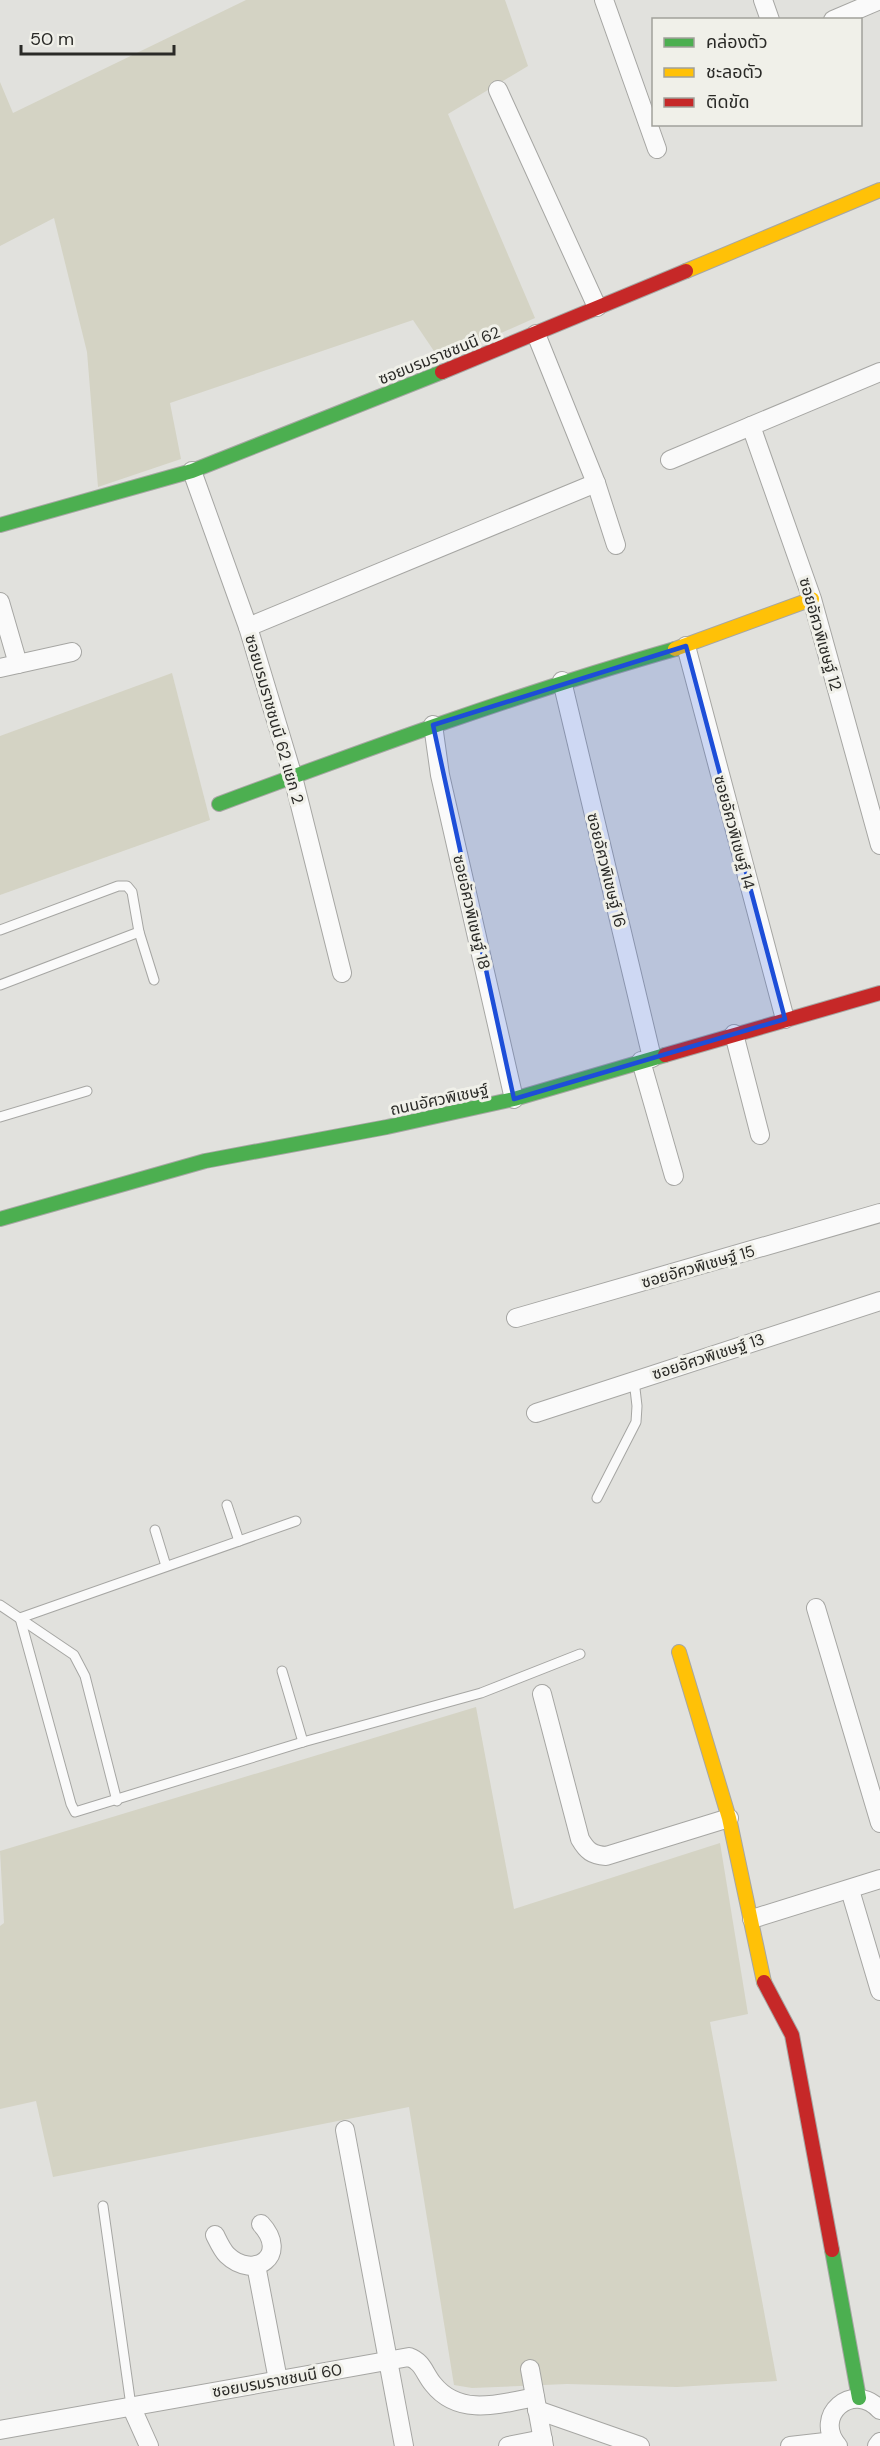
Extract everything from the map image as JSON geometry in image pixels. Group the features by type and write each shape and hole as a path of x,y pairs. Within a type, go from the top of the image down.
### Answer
{"street":[{"path":"604,0 647,102 652,126"},
{"path":"763,0 769,18"},
{"path":"838,18 880,0"},
{"path":"498,90 597,307"},
{"path":"652,126 657,149"},
{"name":"ซอยบรมราชชนนี 62","path":"0,525 192,471 536,334 880,190"},
{"path":"536,334 596,483 616,545"},
{"path":"670,460 880,372"},
{"name":"ซอยอัศวพิเชษฐ์ 12","path":"751,426 812,599 880,845"},
{"name":"ซอยบรมราชชนนี 62 แยก 2","path":"192,471 248,627 293,777 342,973"},
{"path":"248,627 596,483"},
{"path":"219,804 433,725 562,681 686,646 812,599"},
{"path":"0,602 18,664"},
{"name":"ซอยอัศวพิเชษฐ์ 14","path":"686,646 785,1019"},
{"path":"0,668 72,652"},
{"name":"ซอยอัศวพิเชษฐ์ 16","path":"562,681 674,1176"},
{"name":"ซอยอัศวพิเชษฐ์ 18","path":"433,725 440,775 514,1099"},
{"name":"ถนนอัศวพิเชษฐ์","path":"0,1219 206,1161 387,1127 514,1099 880,993"},
{"path":"734,1034 760,1135"},
{"name":"ซอยอัศวพิเชษฐ์ 15","path":"516,1318 880,1213"},
{"name":"ซอยอัศวพิเชษฐ์ 13","path":"536,1413 880,1301"},
{"path":"816,1608 880,1823"},
{"path":"679,1652 729,1818 752,1919 758,1965 764,1983 789,2027 797,2059 860,2398"},
{"path":"542,1694 580,1839 586,1850 594,1855 606,1856 729,1818"},
{"path":"752,1919 880,1879"},
{"path":"850,1890 880,1991"},
{"path":"345,2130 404,2446"},
{"path":"215,2235 225,2253 236,2262 256,2265 269,2259 272,2253 269,2233 261,2224"},
{"path":"256,2265 278,2380"},
{"name":"ซอยบรมราชชนนี 60","path":"0,2430 409,2357 419,2361 436,2388 460,2405 536,2404"},
{"path":"508,2446 543,2443 530,2369"},
{"path":"790,2446 836,2444 830,2424 836,2408 851,2399 868,2400 880,2410"},
{"path":"536,2404 640,2446"},
{"path":"131,2406 148,2446"},
{"path":"877,2446 880,2442"}],"lane":[{"path":"0,930 118,886 127,886 132,892 139,932 154,980"},
{"path":"0,985 139,932"},
{"path":"0,1117 87,1091"},
{"path":"597,1498 636,1422 634,1380"},
{"path":"227,1505 239,1541"},
{"path":"20,1618 296,1521"},
{"path":"155,1530 166,1566"},
{"path":"0,1605 74,1655 85,1676 117,1801"},
{"path":"20,1618 75,1812 117,1801 303,1742 481,1693 580,1654"},
{"path":"282,1671 303,1742"},
{"path":"103,2206 131,2406"}],"highlighted area":[{"path":"686,646 785,1019 514,1099 433,725"}],"shaded area":[{"path":"246,0 505,0 528,66 448,114 535,318 440,360 413,320 170,403 181,459 98,487 87,352 54,218 0,246 0,82 13,113"},
{"path":"172,673 210,820 0,895 0,736"},
{"path":"476,1707 514,1909 720,1843 748,2014 710,2022 777,2381 677,2387 567,2384 472,2388 454,2385 409,2107 53,2177 36,2101 0,2109 0,1926 4,1923 0,1851"}],"traffic: fast":[{"path":"0,525 192,471 442,372"},
{"path":"219,804 502,703 675,649"},
{"path":"0,1219 205,1161 387,1127 514,1099 665,1055"},
{"path":"832,2250 859,2398"}],"traffic: slow":[{"path":"686,271 880,190"},
{"path":"675,649 812,599"},
{"path":"679,1652 729,1818 764,1982"}],"traffic: jam":[{"path":"442,372 686,271"},
{"path":"665,1055 880,993"},
{"path":"764,1982 792,2035 832,2250"}]}
